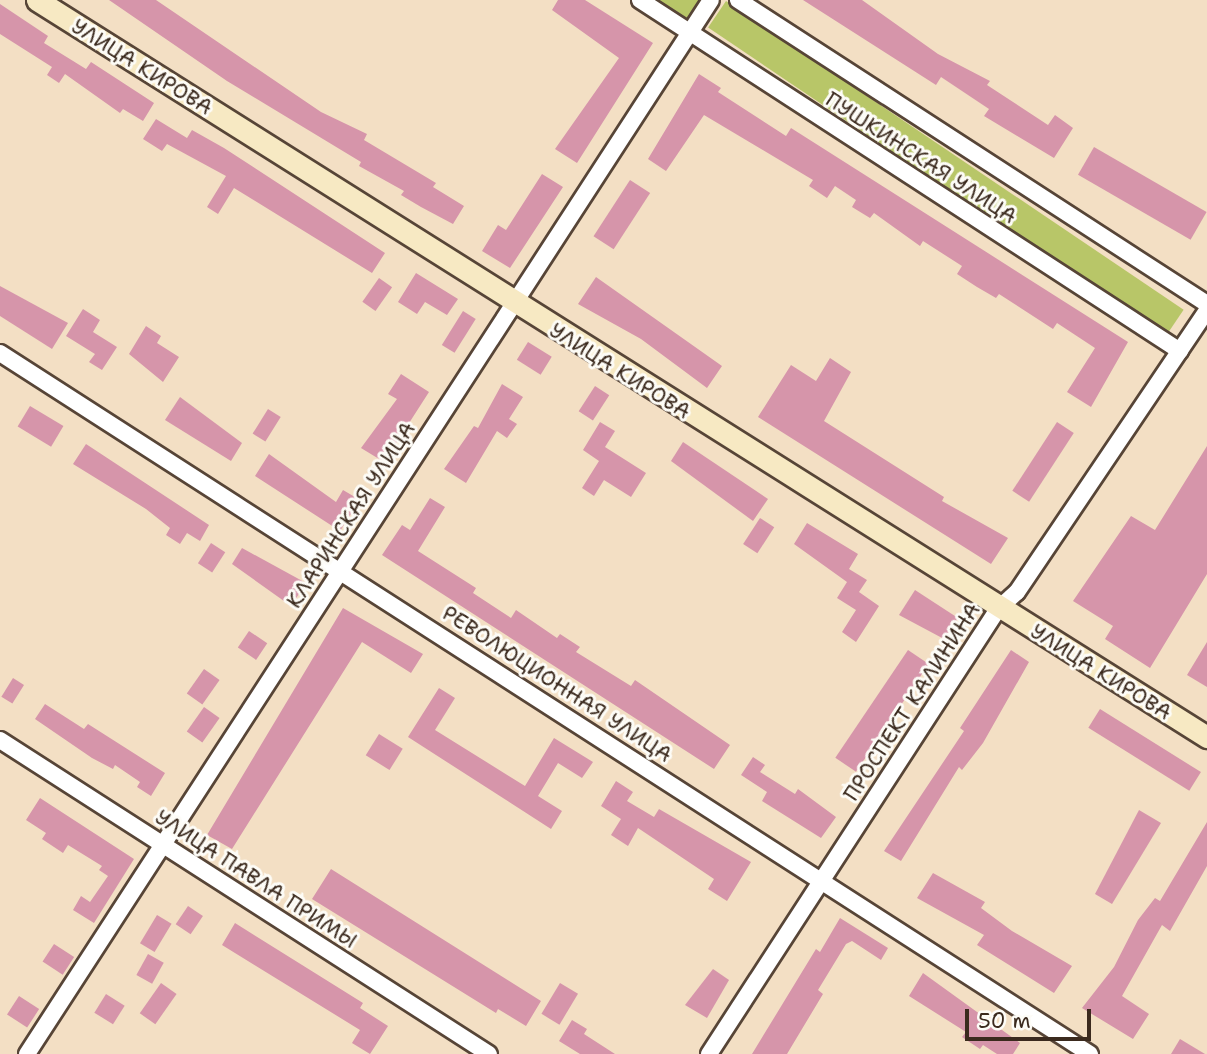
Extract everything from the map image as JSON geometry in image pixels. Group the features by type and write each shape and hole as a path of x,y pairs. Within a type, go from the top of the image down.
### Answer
{"street":[{"name":"УЛИЦА КИРОВА","path":"37,0 998,609 1207,737"},
{"name":"ПУШКИНСКАЯ УЛИЦА","path":"640,0 1180,351"},
{"name":"КЛАРИНСКАЯ УЛИЦА","path":"27,1054 711,0"},
{"name":"ПУШКИНСКАЯ УЛИЦА","path":"738,0 1207,304"},
{"name":"ПРОСПЕКТ КАЛИНИНА","path":"709,1054 998,609 1017,592 1207,310"},
{"name":"РЕВОЛЮЦИОННАЯ УЛИЦА","path":"0,353 821,878 1090,1054"},
{"name":"УЛИЦА ПАВЛА ПРИМЫ","path":"0,740 489,1054"}],"green space":[{"path":"657,0 701,0 689,21"},
{"path":"726,1 1184,310 1166,336 708,28"}],"building":[{"path":"109,0 156,0 321,112 367,134 364,140 436,183 433,187 464,206 453,224 401,195 404,191 359,166 361,162 227,81"},
{"path":"558,0 585,0 653,43 577,163 555,149 619,58 552,10"},
{"path":"803,0 862,0 938,54 990,81 987,85 1048,125 1055,115 1073,128 1054,158 984,116 989,109 941,77 936,85"},
{"path":"0,4 48,36 44,43 86,69 91,62 154,103 143,121 123,109 120,113 65,74 59,83 47,75 52,67 0,34"},
{"path":"699,74 721,88 718,92 786,136 791,128 1128,342 1091,407 1067,392 1095,348 1057,323 1053,329 999,294 996,298 977,287 957,274 962,266 923,241 920,246 874,213 870,218 852,207 856,200 835,186 827,198 809,186 813,180 704,115 666,171 648,159"},
{"path":"156,119 187,138 192,130 224,148 385,253 372,273 234,188 218,214 207,207 226,176 167,144 162,151 143,139"},
{"path":"1094,147 1207,212 1191,240 1078,175"},
{"path":"542,174 563,187 510,268 482,251 498,225 506,230"},
{"path":"630,180 650,193 614,249 594,236"},
{"path":"416,273 458,299 447,315 425,302 417,314 398,302"},
{"path":"596,277 722,366 707,388 641,339 578,304"},
{"path":"379,278 392,287 375,311 362,302"},
{"path":"0,286 68,323 52,349 0,316"},
{"path":"83,309 100,320 93,332 117,347 102,370 89,362 95,354 66,336"},
{"path":"463,311 476,319 455,353 442,345"},
{"path":"146,326 161,336 157,343 179,357 163,382 129,354"},
{"path":"528,342 552,357 541,375 517,360"},
{"path":"830,358 851,372 824,421 944,497 942,501 1008,538 991,564 758,417 791,365 816,381"},
{"path":"401,374 429,392 384,462 361,448 397,399 388,394"},
{"path":"502,384 523,397 509,419 517,424 507,438 497,431 466,483 444,469 474,426 478,428"},
{"path":"595,386 609,395 593,420 579,411"},
{"path":"180,397 242,443 231,461 165,420"},
{"path":"30,406 63,426 51,447 18,427"},
{"path":"268,409 281,417 265,442 253,434"},
{"path":"600,422 615,431 605,447 646,473 631,497 604,480 594,496 582,488 599,461 583,450"},
{"path":"1057,422 1074,433 1029,502 1012,491"},
{"path":"683,442 768,499 753,521 671,461"},
{"path":"86,444 209,525 200,541 187,533 180,544 166,535 170,528 146,509 73,464"},
{"path":"1207,446 1207,574 1150,668 1105,639 1113,626 1073,601 1131,516 1155,530"},
{"path":"269,454 336,502 343,490 360,500 340,531 255,476"},
{"path":"430,498 445,507 418,551 476,588 473,593 511,618 516,610 557,638 560,634 580,647 576,652 631,686 635,680 730,745 714,769 382,555 402,525 410,530"},
{"path":"760,518 774,527 757,553 743,544"},
{"path":"807,523 858,554 849,569 867,580 859,592 879,606 856,642 842,632 856,610 837,598 847,582 794,544"},
{"path":"211,543 225,552 212,572 198,563"},
{"path":"242,548 306,583 291,606 232,564"},
{"path":"915,590 958,618 944,639 899,615"},
{"path":"343,608 423,654 411,673 362,642 232,849 207,835"},
{"path":"249,631 267,643 256,660 238,648"},
{"path":"1207,642 1207,687 1187,675"},
{"path":"908,650 929,664 856,772 835,758"},
{"path":"1011,650 1029,662 983,743 962,770 959,767 901,861 884,851 964,731 960,728"},
{"path":"204,669 220,680 202,704 187,694"},
{"path":"13,678 24,685 12,704 1,697"},
{"path":"439,688 455,698 435,730 525,786 554,738 593,762 582,778 558,763 538,796 562,811 551,829 408,737"},
{"path":"45,704 84,729 88,724 165,773 151,796 137,787 140,782 115,765 113,769 92,758 35,719"},
{"path":"204,707 220,718 202,742 187,732"},
{"path":"1100,709 1201,772 1189,791 1088,728"},
{"path":"379,734 403,749 389,770 366,755"},
{"path":"753,757 765,765 760,772 795,794 798,789 836,817 821,838 762,801 767,792 741,775"},
{"path":"616,781 633,792 627,801 654,817 659,809 751,862 727,901 708,889 714,879 638,828 628,846 611,835 621,819 601,806"},
{"path":"40,798 134,859 94,923 73,910 81,896 90,902 108,876 99,870 102,866 68,845 63,853 42,839 46,833 26,820"},
{"path":"1139,810 1161,823 1112,904 1095,894"},
{"path":"1207,822 1207,866 1170,931 1162,925 1122,996 1149,1014 1133,1039 1082,1008 1114,967 1138,920 1155,898 1160,901"},
{"path":"331,869 541,1001 526,1026 498,1009 496,1013 312,899"},
{"path":"933,873 985,902 981,908 1012,931 1072,966 1054,993 977,945 984,935 917,898"},
{"path":"188,906 203,916 191,934 176,924"},
{"path":"157,915 172,924 155,952 140,943"},
{"path":"840,918 888,948 881,960 852,941 846,944 818,990 823,994 787,1054 752,1054 816,949 820,952"},
{"path":"235,923 363,1003 360,1008 388,1026 370,1054 352,1043 360,1030 222,945"},
{"path":"54,944 74,957 63,975 43,962"},
{"path":"148,954 164,963 152,984 136,975"},
{"path":"713,969 729,980 707,1018 685,1005"},
{"path":"923,973 1020,1043 1013,1054 997,1054 983,1045 980,1049 962,1037 966,1032 909,996"},
{"path":"161,983 177,994 155,1024 140,1013"},
{"path":"560,983 578,994 559,1025 541,1014"},
{"path":"106,994 125,1006 113,1024 94,1013"},
{"path":"19,996 39,1009 27,1028 7,1014"},
{"path":"572,1020 587,1029 584,1034 615,1054 580,1054 559,1041"},
{"path":"1180,1039 1205,1054 1171,1054"}]}
